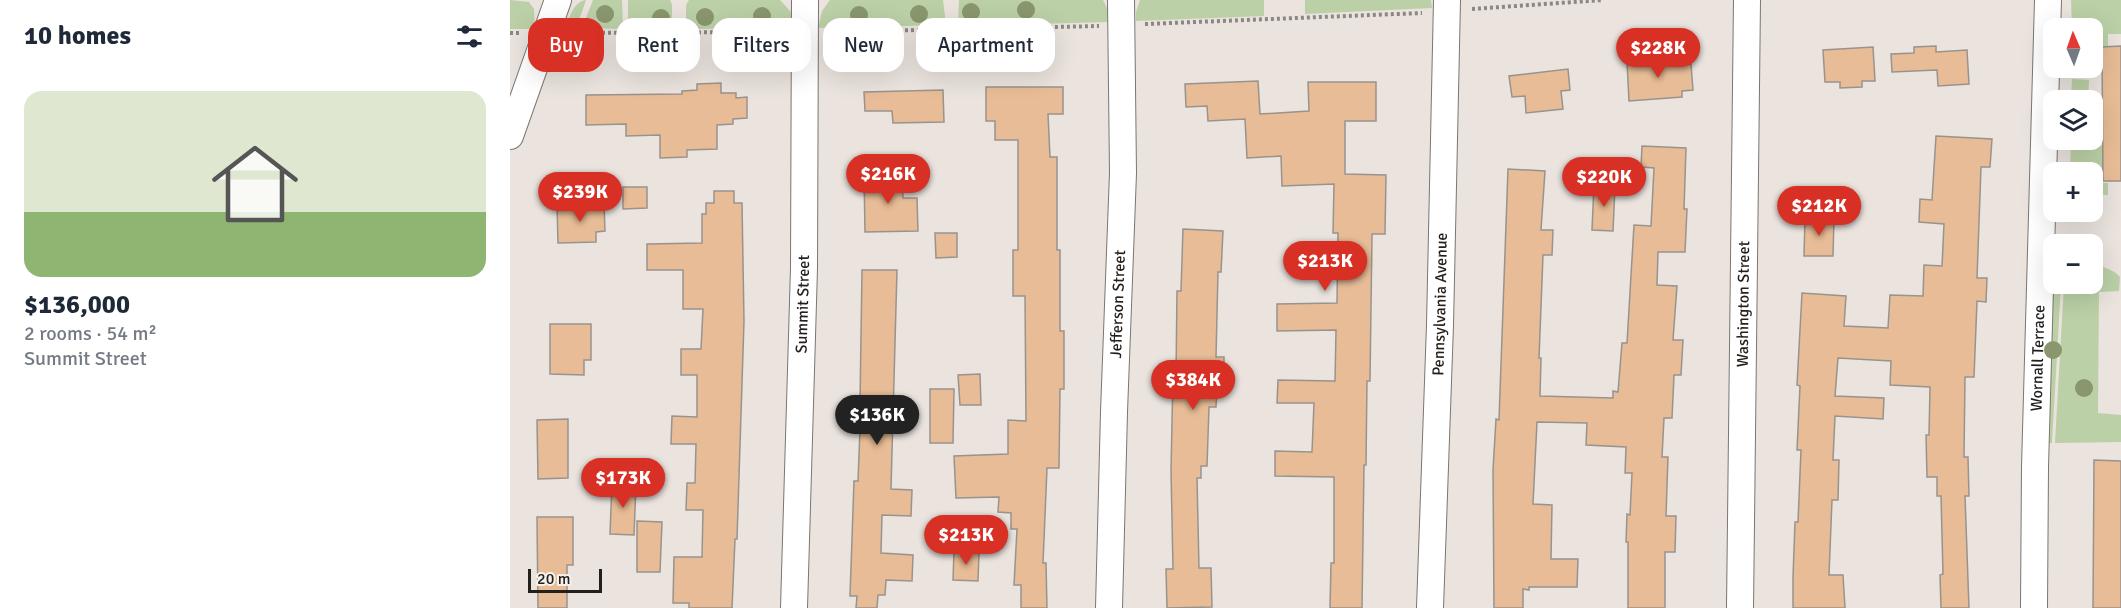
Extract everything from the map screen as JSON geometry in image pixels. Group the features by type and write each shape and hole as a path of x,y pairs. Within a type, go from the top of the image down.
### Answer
{"street":[{"path":"510,136 558,0"},
{"name":"Summit Street","path":"805,0 805,18"},
{"name":"Washington Street","path":"1740,608 1747,0"},
{"name":"Wornall Terrace","path":"2034,608 2035,467 2048,0"},
{"name":"Pennsylvania Avenue","path":"1430,608 1440,325 1458,4"},
{"name":"Jefferson Street","path":"1109,608 1113,412 1123,173 1121,12"},
{"name":"Summit Street","path":"794,608 804,268 805,72"}],"path":[{"path":"1458,4 1603,0"},
{"path":"811,32 902,32 1121,12 1270,20 1425,13"},
{"path":"604,33 712,32"}],"green space":[{"path":"510,0 529,2 534,9 534,18 528,18 528,29 510,29"},
{"path":"586,0 580,18 569,18 575,7"},
{"path":"593,0 622,0 623,18 616,18 616,29 604,29 604,18 586,18"},
{"path":"628,0 670,0 672,5 672,18 628,18"},
{"path":"689,0 780,0 791,12 791,18 712,18 712,29 700,29 700,18 686,18 686,5"},
{"path":"830,0 943,0 945,18 916,18 916,26 904,26 904,18 823,18 823,28 818,28 822,11"},
{"path":"959,0 1103,0 1108,10 1109,22 1055,23 1055,18 958,18"},
{"path":"1140,0 1264,0 1264,16 1136,21"},
{"path":"1305,0 1431,0 1432,8 1305,14"},
{"path":"2071,0 2121,0 2121,34 2108,34 2108,46 2103,47 2103,18 2072,18"},
{"path":"2072,79 2089,80 2088,90 2071,90"},
{"path":"2071,150 2103,150 2103,162 2070,162"},
{"path":"2103,183 2108,183 2108,195 2103,195"},
{"path":"2103,266 2120,277 2119,291 2103,292"},
{"path":"2051,294 2060,294 2052,443 2046,443"},
{"path":"2063,294 2099,294 2098,413 2121,415 2121,442 2055,443"}],"building":[{"path":"1936,46 1936,52 1967,50 1969,84 1938,86 1937,70 1892,72 1891,54 1914,53 1914,47"},
{"path":"2121,46 2121,181 2103,181 2103,47"},
{"path":"1873,47 1875,81 1862,81 1862,87 1840,88 1840,82 1825,82 1823,50"},
{"path":"1680,59 1681,65 1691,64 1693,90 1682,91 1682,97 1629,101 1627,62"},
{"path":"1568,69 1570,90 1561,91 1563,109 1526,113 1525,96 1512,97 1509,76"},
{"path":"1258,81 1260,114 1309,111 1308,82 1376,82 1376,121 1345,121 1345,174 1386,175 1385,234 1372,234 1370,381 1367,381 1366,465 1364,465 1362,608 1330,608 1331,563 1334,563 1334,477 1275,476 1275,451 1312,452 1314,403 1277,403 1278,380 1335,381 1336,330 1277,331 1277,304 1337,303 1338,233 1333,233 1334,184 1282,186 1281,156 1247,158 1245,119 1208,121 1207,106 1186,107 1185,84"},
{"path":"721,83 721,93 736,93 736,98 747,97 747,118 733,119 733,124 717,125 717,149 687,150 687,157 660,158 660,135 626,136 626,124 586,125 586,95 682,94 682,91 697,90 697,84"},
{"path":"986,87 1063,87 1063,114 1048,114 1050,157 1057,157 1057,250 1060,250 1060,331 1064,331 1064,389 1060,389 1059,468 1047,468 1043,563 1046,563 1047,608 1021,608 1021,585 1014,585 1017,529 1011,529 1011,513 998,512 999,497 956,498 954,456 1008,454 1008,420 1026,421 1025,296 1013,296 1013,250 1018,250 1018,140 995,140 995,121 986,121"},
{"path":"943,90 944,122 893,123 892,111 865,111 864,92"},
{"path":"1936,136 1992,139 1990,167 1981,167 1977,278 1987,278 1986,302 1977,301 1974,377 1965,377 1964,457 1968,457 1969,496 1965,496 1969,608 1941,608 1940,575 1943,574 1941,496 1937,496 1937,477 1927,477 1926,435 1929,435 1930,387 1890,385 1891,361 1838,358 1835,396 1884,398 1883,419 1835,416 1833,460 1839,460 1838,500 1832,500 1829,575 1843,575 1845,608 1793,608 1795,522 1798,522 1801,450 1797,450 1800,386 1797,385 1802,293 1846,296 1844,326 1888,328 1890,295 1923,296 1924,265 1942,266 1944,224 1919,222 1920,199 1932,200"},
{"path":"1642,146 1686,148 1685,252 1658,252 1657,285 1677,286 1673,340 1683,340 1681,375 1674,375 1672,418 1664,418 1662,457 1668,457 1666,516 1676,516 1675,552 1665,552 1665,608 1628,608 1628,542 1626,542 1632,473 1625,473 1626,447 1586,445 1587,423 1537,422 1533,504 1552,505 1551,559 1578,559 1577,587 1529,587 1529,590 1523,589 1523,608 1494,608 1493,470 1496,419 1499,420 1508,169 1545,171 1541,230 1553,230 1552,255 1543,255 1539,358 1541,358 1540,396 1613,398 1613,391 1618,392 1622,343 1627,343 1634,225 1651,226 1654,168 1641,167"},
{"path":"902,173 903,198 917,198 918,231 865,232 864,174"},
{"path":"1594,185 1615,186 1613,231 1592,230"},
{"path":"623,187 647,187 647,208 623,209"},
{"path":"714,191 734,191 734,203 742,203 744,321 737,539 735,539 732,608 689,608 689,603 673,603 674,557 702,557 703,510 686,510 687,483 695,483 696,444 671,444 672,416 697,417 697,375 681,375 681,349 701,349 703,309 683,309 683,270 647,270 647,244 702,243 702,214 706,214 706,203 714,203"},
{"path":"604,204 605,231 596,232 596,242 558,243 557,206"},
{"path":"1805,218 1834,218 1833,256 1804,256"},
{"path":"1183,229 1223,231 1221,272 1218,272 1216,357 1224,357 1224,384 1217,384 1216,407 1209,407 1207,466 1201,466 1201,478 1197,478 1199,568 1211,568 1212,607 1167,608 1166,569 1173,569 1171,471 1173,374 1176,374 1177,291 1181,291"},
{"path":"935,233 957,233 957,257 936,258"},
{"path":"862,270 897,270 891,489 912,490 911,516 882,515 881,553 913,555 912,581 886,580 885,595 878,595 877,608 856,608 857,596 850,596 854,481 858,481 861,403"},
{"path":"550,324 591,324 591,360 584,360 584,375 550,374"},
{"path":"980,374 981,405 960,405 958,375"},
{"path":"930,389 954,389 953,443 930,443"},
{"path":"568,419 568,478 538,479 537,420"},
{"path":"2094,460 2121,461 2121,608 2093,608"},
{"path":"612,483 636,485 634,535 610,534"},
{"path":"537,517 573,517 573,565 567,565 567,608 538,608"},
{"path":"637,521 662,522 660,572 637,572"},
{"path":"954,552 979,552 978,581 953,580"}]}
